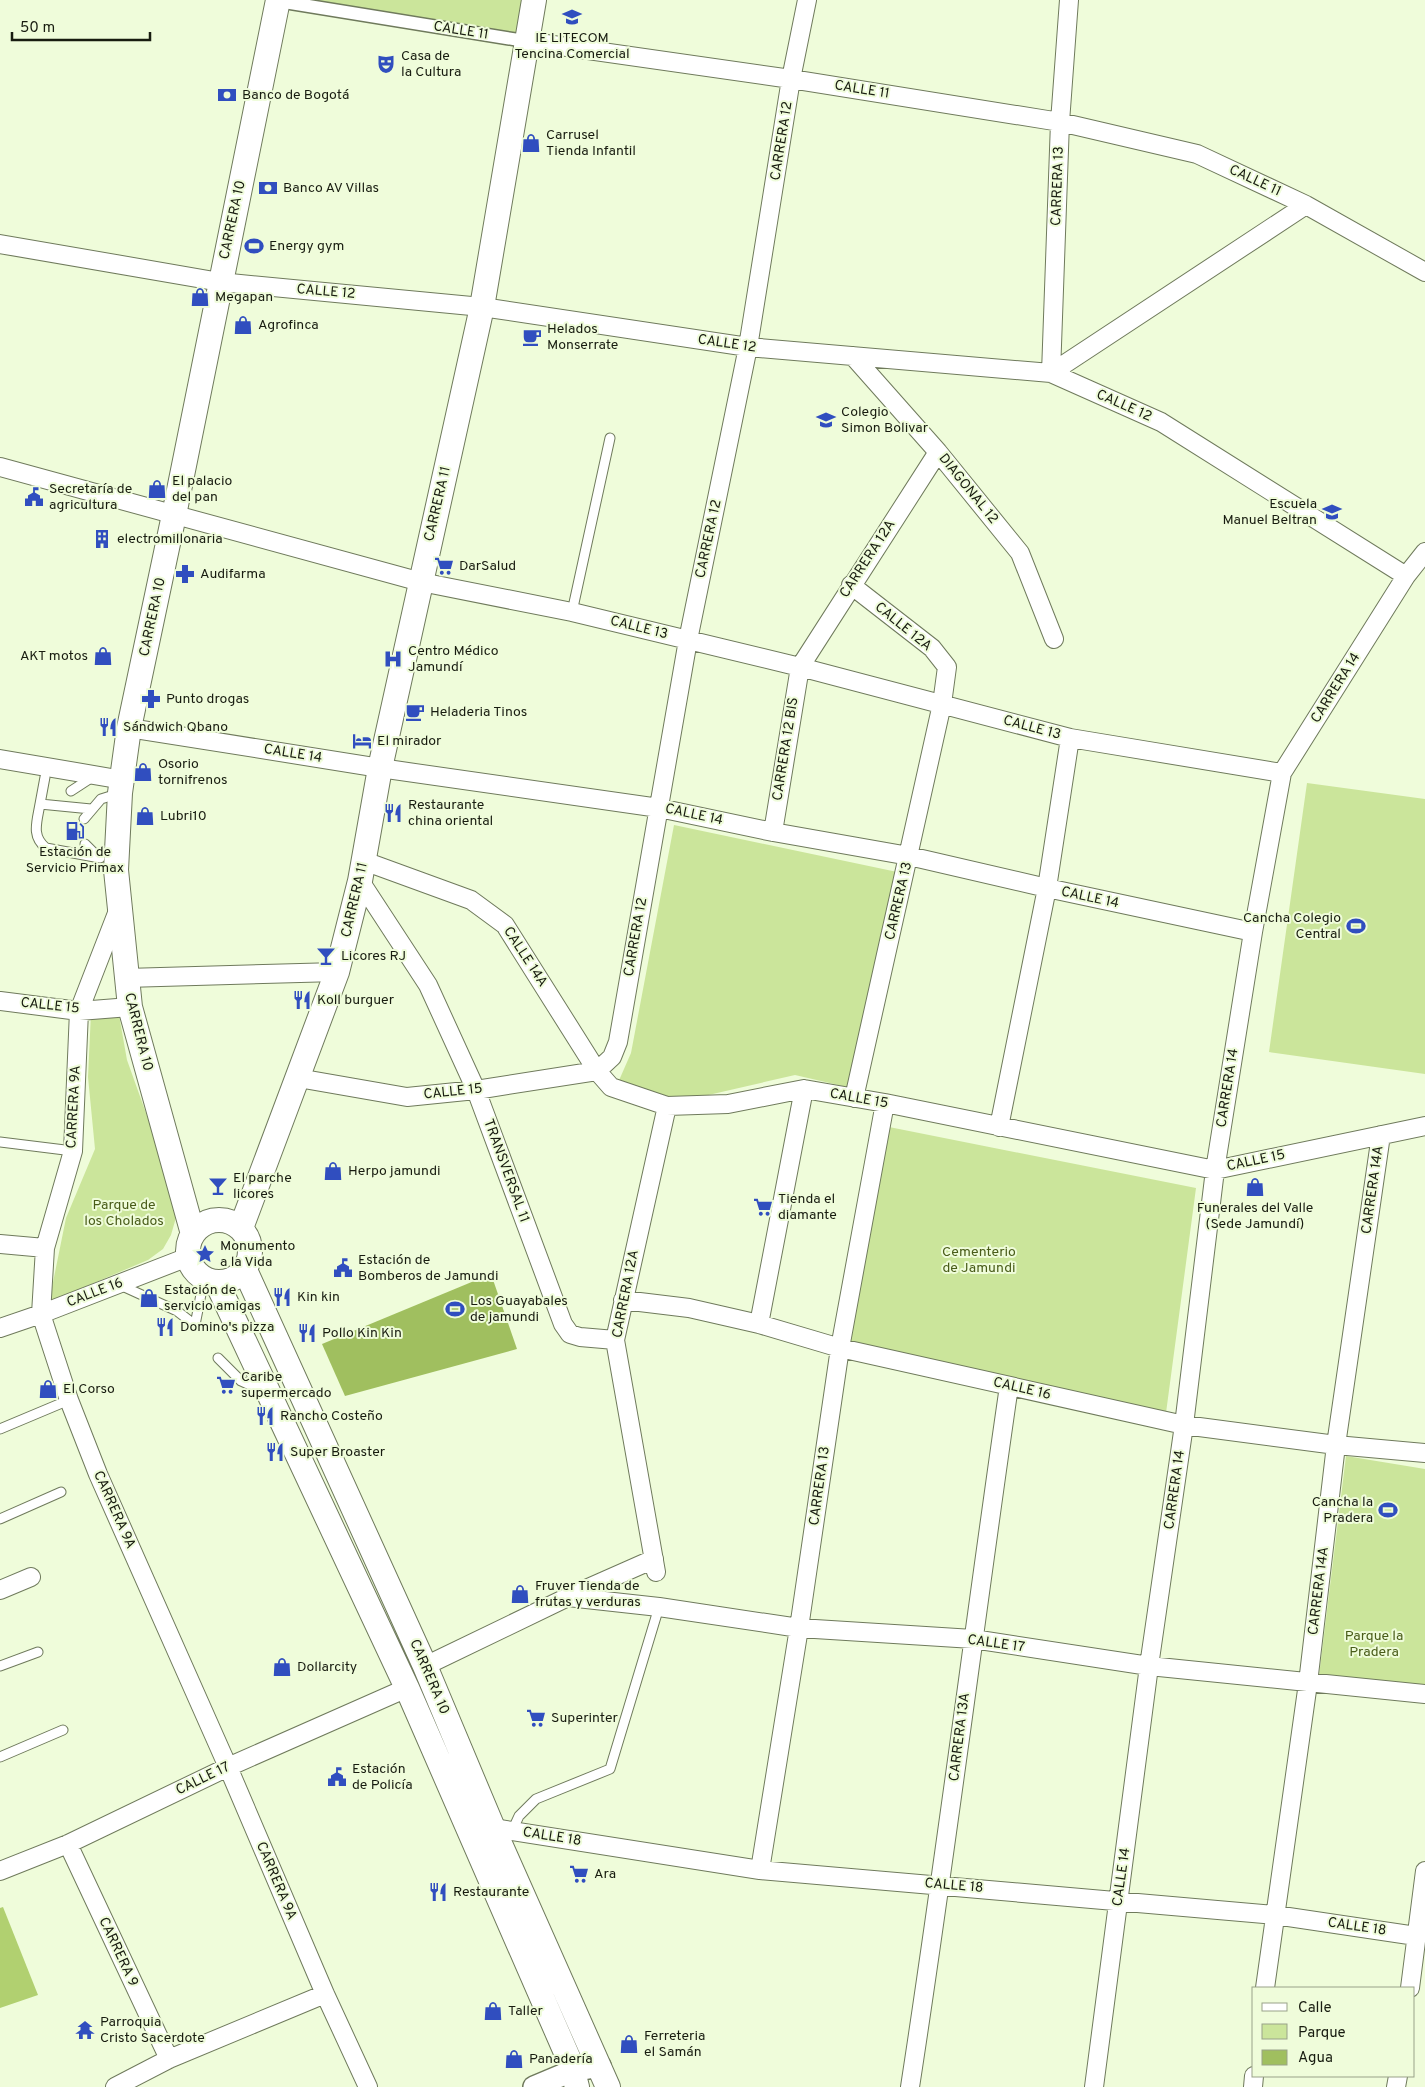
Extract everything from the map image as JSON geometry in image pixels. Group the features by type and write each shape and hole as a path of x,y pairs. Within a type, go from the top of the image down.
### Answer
{"main road":[{"name":"CARRERA 10","path":"193,1234 130,1007 120,905 108,864 129,728 174,515 276,0"},
{"name":"CARRERA 11","path":"241,1228 337,972 362,871 380,768 482,307 534,0"},
{"path":"214,1220 228,1221 241,1228 250,1240 251,1256 245,1270 233,1280 210,1281 194,1270 188,1257 188,1245 193,1234 202,1225 214,1220"},
{"name":"CARRERA 10","path":"245,1270 425,1666 502,1829 604,2081"},
{"name":"CARRERA 10","path":"210,1281 269,1394 407,1688 570,2064 574,2079"}],"street":[{"name":"CALLE 11","path":"276,0 526,41 791,79 1060,122 1197,154 1306,205 1425,272"},
{"name":"CARRERA 12","path":"597,1071 612,1057 618,1042 688,640 748,347 791,79 807,0"},
{"name":"CARRERA 13","path":"1051,373 1060,122 1070,0"},
{"path":"1051,373 1306,205"},
{"name":"CALLE 12","path":"0,244 220,282 482,307 748,347 1051,373 1161,422 1406,576"},
{"name":"DIAGONAL 12","path":"853,356 938,452 1020,553 1054,639"},
{"name":"CARRERA 12A","path":"800,667 938,452"},
{"name":"CALLE 13","path":"0,467 421,582 572,612 800,667 1070,738 1282,774"},
{"name":"CARRERA 14","path":"1149,1666 1184,1425 1215,1170 1253,932 1282,774 1406,576 1425,552"},
{"name":"CALLE 12A","path":"851,586 932,648 947,667 942,704"},
{"name":"CARRERA 12 BIS","path":"773,832 800,667"},
{"name":"CARRERA 13","path":"854,1098 942,704"},
{"name":"CALLE 14","path":"129,728 380,768 659,808 773,832 909,856 1253,932"},
{"path":"999,1127 1047,888 1070,738"},
{"path":"0,759 43,772 96,775 121,787"},
{"name":"CALLE 14A","path":"362,871 471,900 505,924 597,1071"},
{"name":"TRANSVERSAL 11","path":"362,871 428,985 476,1090 563,1324 570,1334 615,1340"},
{"name":"CARRERA 9A","path":"120,905 79,1010 73,1151 45,1248 41,1314 69,1400 98,1474 228,1767 324,1994 368,2087"},
{"path":"126,978 337,972"},
{"name":"CALLE 15","path":"0,1001 79,1010 130,1007"},
{"name":"CALLE 15","path":"298,1078 407,1096 476,1090 597,1071 611,1087 667,1106 728,1104 804,1089 885,1103 1215,1170 1425,1126"},
{"path":"759,1324 804,1089"},
{"name":"CARRERA 13","path":"760,1870 799,1628 840,1348 885,1103"},
{"name":"CARRERA 12A","path":"568,1597 655,1565 615,1340 667,1106"},
{"name":"CARRERA 14A","path":"1266,1987 1308,1683 1336,1445 1381,1135"},
{"path":"0,1244 45,1248"},
{"name":"CALLE 16","path":"0,1328 188,1257"},
{"name":"CALLE 16","path":"624,1300 689,1308 759,1324 840,1348 1184,1425 1336,1445 1425,1453"},
{"name":"CARRERA 13A","path":"910,2087 941,1885 972,1639 1009,1386"},
{"path":"0,1590 31,1577"},
{"path":"425,1666 568,1597"},
{"name":"CALLE 17","path":"568,1597 659,1607 799,1628 972,1639 1149,1666 1425,1694"},
{"name":"CALLE 14","path":"1094,2087 1149,1666"},
{"name":"CALLE 17","path":"0,1870 68,1844 228,1767 407,1688"},
{"name":"CALLE 18","path":"502,1829 760,1870 1275,1915 1416,1936"},
{"name":"CARRERA 9","path":"68,1844 169,2059"},
{"path":"1410,1987 1425,1871"},
{"path":"115,2087 169,2059 324,1994"},
{"path":"534,2087 574,2079 604,2081"}],"lane":[{"path":"572,612 610,438"},
{"path":"43,772 52,790"},
{"path":"43,772 36,835 39,842 46,848 108,864"},
{"path":"71,791 96,775"},
{"path":"84,820 101,799 121,787"},
{"path":"40,804 91,809"},
{"path":"85,844 108,864"},
{"path":"0,1142 73,1151"},
{"path":"118,1284 177,1311 195,1325 210,1281"},
{"path":"218,1358 241,1381 269,1394"},
{"path":"0,1429 69,1400"},
{"path":"0,1518 62,1492"},
{"path":"502,1829 536,1799 610,1769 659,1607"},
{"path":"0,1666 38,1652"},
{"path":"0,1757 63,1730"}],"green space":[{"path":"278,0 534,0 525,41"},
{"name":"Cancha Colegio Central","path":"1307,783 1425,799 1425,1074 1269,1052"},
{"path":"674,825 902,873 847,1087 795,1075 669,1104 617,1085 631,1053"},
{"name":"Parque de los Cholados","path":"91,1013 119,1015 127,1060 166,1169 177,1214 171,1235 163,1249 148,1260 49,1302 66,1218 95,1149 88,1077"},
{"name":"Cementerio de Jamundi","path":"889,1127 1196,1188 1166,1413 847,1349"},
{"name":"Parque la Pradera","path":"1346,1456 1425,1469 1425,1699 1317,1692"}],"shaded area":[{"path":"3,1907 38,1995 0,2008 0,1908"}],"water":[{"name":"Los Guayabales de jamundi","path":"491,1274 517,1349 345,1396 322,1344"}],"place":[{"name":"IE LITECOM Tencina Comercial","path":"572,17"},
{"name":"Casa de la Cultura","path":"386,64"},
{"name":"Banco de Bogotá","path":"227,95"},
{"name":"Carrusel Tienda Infantil","path":"531,143"},
{"name":"Banco AV Villas","path":"268,188"},
{"name":"Energy gym","path":"254,246"},
{"name":"Megapan","path":"200,297"},
{"name":"Agrofinca","path":"243,325"},
{"name":"Helados Monserrate","path":"532,337"},
{"name":"Colegio Simon Bolivar","path":"826,420"},
{"name":"El palacio del pan","path":"157,489"},
{"name":"Secretaría de agricultura","path":"34,497"},
{"name":"Escuela Manuel Beltran","path":"1332,512"},
{"name":"electromillonaria","path":"102,539"},
{"name":"DarSalud","path":"444,566"},
{"name":"Audifarma","path":"185,574"},
{"name":"AKT motos","path":"103,656"},
{"name":"Centro Médico Jamundí","path":"393,659"},
{"name":"Punto drogas","path":"151,699"},
{"name":"Heladeria Tinos","path":"415,712"},
{"name":"Sándwich Qbano","path":"108,727"},
{"name":"El mirador","path":"362,741"},
{"name":"Osorio tornifrenos","path":"143,772"},
{"name":"Restaurante china oriental","path":"393,813"},
{"name":"Lubri10","path":"145,816"},
{"name":"Estación de Servicio Primax","path":"75,831"},
{"name":"Cancha Colegio Central","path":"1356,926"},
{"name":"Licores RJ","path":"326,956"},
{"name":"Koll burguer","path":"302,1000"},
{"name":"Herpo jamundi","path":"333,1171"},
{"name":"El parche licores","path":"218,1186"},
{"name":"Funerales del Valle (Sede Jamundí)","path":"1255,1187"},
{"name":"Tienda el diamante","path":"763,1207"},
{"name":"Monumento a la Vida","path":"205,1254"},
{"name":"Estación de Bomberos de Jamundi","path":"343,1268"},
{"name":"Kin kin","path":"282,1297"},
{"name":"Estación de servicio amigas","path":"149,1298"},
{"name":"Los Guayabales de jamundi","path":"455,1309"},
{"name":"Domino's pizza","path":"165,1327"},
{"name":"Pollo Kin Kin","path":"307,1333"},
{"name":"Caribe supermercado","path":"226,1385"},
{"name":"El Corso","path":"48,1389"},
{"name":"Rancho Costeño","path":"265,1416"},
{"name":"Super Broaster","path":"275,1452"},
{"name":"Cancha la Pradera","path":"1388,1510"},
{"name":"Fruver Tienda de frutas y verduras","path":"520,1594"},
{"name":"Dollarcity","path":"282,1667"},
{"name":"Superinter","path":"536,1718"},
{"name":"Estación de Policía","path":"337,1777"},
{"name":"Ara","path":"579,1874"},
{"name":"Restaurante","path":"438,1892"},
{"name":"Taller","path":"493,2011"},
{"name":"Parroquia Cristo Sacerdote","path":"85,2030"},
{"name":"Ferreteria el Samán","path":"629,2044"},
{"name":"Panadería","path":"514,2059"}]}
